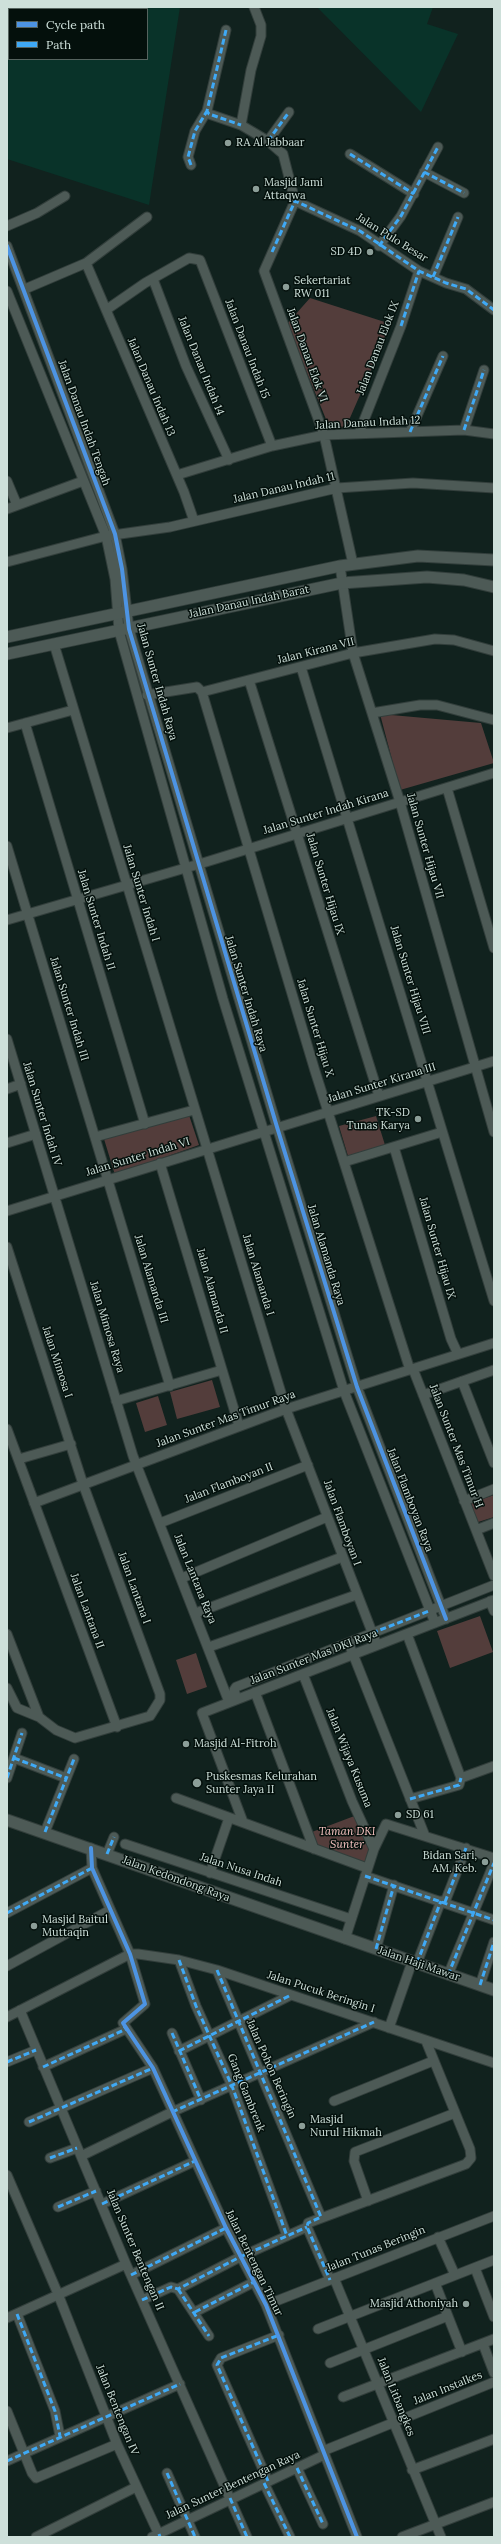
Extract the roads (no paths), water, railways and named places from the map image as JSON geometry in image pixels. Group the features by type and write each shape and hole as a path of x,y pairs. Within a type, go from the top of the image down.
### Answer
{"street":[{"path":"241,125 251,70 261,36 260,25 254,7"},
{"path":"191,165 188,157 195,131 207,111 226,30"},
{"path":"207,111 209,114 241,125 268,141 284,157 296,201"},
{"path":"268,141 289,112"},
{"path":"379,246 414,194 438,147"},
{"path":"350,154 414,194"},
{"path":"424,172 464,193"},
{"path":"7,226 37,213 65,196"},
{"name":"Jalan Pulo Besar","path":"296,201 354,228 379,246 419,271 462,286 478,296 494,310"},
{"name":"Jalan Danau Elok VI","path":"296,201 264,272 324,436 353,564"},
{"path":"25,289 86,263 147,217"},
{"path":"433,277 458,217"},
{"name":"Jalan Danau Indah Tengah","path":"7,246 25,289 123,574 122,612"},
{"name":"Jalan Danau Indah 15","path":"153,279 189,258 200,260 272,446"},
{"name":"Jalan Danau Indah 13","path":"86,263 177,475 194,521"},
{"name":"Jalan Danau Elok IX","path":"359,433 401,326 419,271"},
{"path":"106,310 153,279"},
{"name":"Jalan Danau Indah 14","path":"153,279 189,373 229,460"},
{"name":"Jalan Danau Indah Tengah","path":"8,295 83,481 110,535"},
{"path":"410,432 443,356"},
{"path":"464,430 484,370"},
{"name":"Jalan Danau Indah 12","path":"177,475 272,446 324,436 359,433 464,430 494,434"},
{"path":"7,481 17,505"},
{"path":"7,508 83,481"},
{"name":"Jalan Danau Indah 11","path":"7,562 110,535 154,530 337,488 413,483 494,488"},
{"name":"Jalan Danau Indah Barat","path":"7,637 340,566 418,556 494,560"},
{"name":"Jalan Sunter Hijau VII","path":"340,566 353,653 400,802 474,1067 494,1132"},
{"name":"Jalan Danau Indah Barat","path":"7,654 342,583 427,577 464,580 494,587"},
{"name":"Jalan Sunter Indah Raya","path":"122,612 124,630 204,935 264,1132"},
{"name":"Jalan Sunter Indah Raya","path":"124,630 147,694 277,1127"},
{"name":"Jalan Kirana VII","path":"147,694 197,687 202,692 353,653 440,639 494,651"},
{"name":"Jalan Sunter Indah I","path":"54,644 206,1149"},
{"name":"Jalan Sunter Hijau VIII","path":"301,667 494,1301"},
{"name":"Jalan Sunter Hijau IX","path":"249,680 379,1096"},
{"name":"Jalan Sunter Hijau X","path":"202,692 328,1112 411,1369"},
{"path":"372,713 420,705 437,705 494,720"},
{"path":"7,728 73,710"},
{"name":"Jalan Sunter Indah II","path":"25,723 145,1124"},
{"name":"Jalan Sunter Indah Kirana","path":"7,920 494,774"},
{"path":"447,788 494,948"},
{"name":"Jalan Sunter Indah III","path":"7,846 108,1179"},
{"name":"Jalan Sunter Indah IV","path":"7,1039 55,1195"},
{"name":"Jalan Sunter Kirana III","path":"277,1127 494,1061"},
{"path":"7,1089 21,1084"},
{"path":"95,1137 194,1110"},
{"name":"Jalan Sunter Indah VI","path":"7,1210 277,1127"},
{"name":"Jalan Alamanda Raya","path":"277,1127 357,1387"},
{"name":"Jalan Alamanda Raya","path":"264,1132 344,1391"},
{"path":"344,1162 442,1132"},
{"path":"7,1143 36,1134"},
{"name":"Jalan Sunter Hijau IX","path":"394,1147 451,1339 458,1354"},
{"name":"Jalan Alamanda I","path":"206,1149 286,1409"},
{"name":"Jalan Alamanda II","path":"160,1163 239,1426"},
{"name":"Jalan Alamanda III","path":"108,1179 170,1386"},
{"name":"Jalan Mimosa Raya","path":"55,1195 116,1401 137,1465"},
{"name":"Jalan Mimosa I","path":"7,1247 83,1484"},
{"name":"Jalan Sunter Mas Timur Raya","path":"34,1503 286,1409 494,1343"},
{"name":"Jalan Sunter Mas Timur H","path":"411,1369 423,1394 494,1576"},
{"path":"116,1401 222,1370"},
{"path":"423,1394 494,1370"},
{"path":"462,1381 494,1463"},
{"name":"Jalan Flamboyan Raya","path":"357,1387 446,1619"},
{"name":"Jalan Flamboyan Raya","path":"344,1391 429,1611 435,1623"},
{"name":"Jalan Flamboyan I","path":"286,1409 356,1595 377,1645"},
{"name":"Jalan Lantana II","path":"7,1429 117,1726"},
{"path":"19,1459 71,1444"},
{"name":"Jalan Lantana Raya","path":"137,1465 209,1647 233,1701"},
{"name":"Jalan Flamboyan II","path":"160,1523 308,1465"},
{"name":"Jalan Lantana I","path":"83,1484 160,1694 160,1700 150,1716 117,1726"},
{"path":"464,1501 494,1489"},
{"path":"182,1578 327,1518"},
{"path":"476,1530 494,1522"},
{"path":"196,1613 342,1557"},
{"path":"233,1701 234,1690 236,1687 494,1585"},
{"path":"209,1647 356,1595"},
{"path":"435,1623 492,1601 494,1611"},
{"name":"Jalan Sunter Mas DKI Raya","path":"243,1822 202,1713 435,1623"},
{"path":"7,1634 39,1717"},
{"path":"407,1634 461,1778 459,1785 410,1799"},
{"path":"349,1643 425,1836"},
{"name":"Jalan Wijaya Kusuma","path":"303,1674 352,1801 374,1849"},
{"path":"7,1689 17,1708 39,1717 68,1737 75,1738 117,1726"},
{"path":"255,1692 314,1848"},
{"path":"7,1778 22,1733"},
{"path":"14,1758 66,1778"},
{"path":"45,1832 74,1759"},
{"path":"461,1778 494,1766"},
{"path":"176,1798 314,1848 394,1885 494,1920"},
{"path":"210,1873 229,1818"},
{"name":"Jalan Kedondong Raya","path":"7,1820 91,1848 345,1939"},
{"path":"345,1939 374,1849 386,1824 494,1858"},
{"path":"107,1854 114,1836"},
{"name":"Jalan Nusa Indah","path":"125,1844 351,1919"},
{"path":"44,2067 126,2029 123,2021 142,2009 145,2004 134,1954 110,1910 92,1868 91,1848"},
{"path":"389,2028 414,1962 466,1848"},
{"path":"448,1975 475,1913 494,1863"},
{"path":"7,1913 92,1868"},
{"path":"376,1949 394,1885"},
{"path":"7,1966 110,1910"},
{"name":"Jalan Haji Mawar","path":"345,1939 494,1990"},
{"path":"480,1985 494,1942"},
{"path":"7,2018 20,2010 134,1954"},
{"name":"Jalan Pucuk Beringin I","path":"134,1954 180,1960 217,1970 494,2063"},
{"name":"Gang Gambrenk","path":"180,1960 209,2035 232,2086 287,2236"},
{"name":"Jalan Pohon Beringin","path":"217,1970 237,2021 262,2072 321,2217"},
{"path":"179,2051 291,1995"},
{"name":"Jalan Sunter Bentengan II","path":"20,2010 126,2264 247,2537"},
{"path":"50,2158 79,2152 201,2100 374,2022"},
{"name":"Jalan Bentengan Timur","path":"126,2029 153,2068 226,2228 266,2305 357,2537"},
{"path":"172,2033 201,2100"},
{"path":"178,2289 240,2257 307,2227 308,2223 321,2217 368,2201 469,2162 470,2149 426,2041"},
{"path":"7,2062 36,2050"},
{"path":"334,2101 433,2061"},
{"path":"29,2122 153,2068"},
{"path":"368,2201 354,2161 355,2152 455,2113"},
{"path":"102,2204 195,2161"},
{"name":"Jalan Bentengan IV","path":"7,2176 58,2294 117,2444 157,2536"},
{"path":"58,2207 96,2191"},
{"name":"Jalan Tunas Beringin","path":"266,2305 438,2236 494,2216"},
{"path":"307,2227 332,2279"},
{"path":"131,2274 226,2228"},
{"path":"438,2236 455,2275"},
{"path":"318,2329 494,2260"},
{"path":"7,2318 126,2264"},
{"path":"475,2268 491,2301 494,2317"},
{"name":"Jalan Litbangkes","path":"332,2279 350,2317 441,2537"},
{"path":"195,2312 254,2282"},
{"path":"435,2283 462,2352"},
{"path":"142,2300 171,2287 178,2289 195,2312 209,2336"},
{"path":"16,2314 55,2411 60,2436"},
{"path":"330,2363 448,2316"},
{"path":"278,2335 221,2358 217,2365 290,2537"},
{"path":"343,2397 494,2339"},
{"path":"482,2344 494,2373"},
{"name":"Jalan Instalkes","path":"323,2453 494,2382"},
{"path":"7,2461 106,2415 180,2384"},
{"path":"8,2418 32,2473 38,2477 117,2444"},
{"path":"412,2470 494,2439"},
{"name":"Jalan Sunter Bentengan Raya","path":"157,2536 187,2519 230,2498 297,2468 323,2453"},
{"path":"297,2468 323,2524"},
{"path":"167,2473 195,2537"},
{"path":"36,2537 136,2487"},
{"path":"402,2537 435,2524 493,2505"}],"place":[{"name":"RA Al Jabbaar","path":"228,143"},
{"name":"Masjid Jami Attaqwa","path":"256,189"},
{"name":"SD 4D","path":"370,252"},
{"name":"Sekertariat RW 011","path":"286,287"},
{"name":"TK-SD Tunas Karya","path":"418,1119"},
{"name":"Masjid Al-Fitroh","path":"186,1744"},
{"name":"Puskesmas Kelurahan Sunter Jaya II","path":"197,1783"},
{"name":"SD 61","path":"398,1815"},
{"name":"Bidan Sari, AM. Keb.","path":"485,1862"},
{"name":"Masjid Baitul Muttaqin","path":"34,1926"},
{"name":"Masjid Nurul Hikmah","path":"302,2126"},
{"name":"Masjid Athoniyah","path":"466,2304"}],"park label":[{"name":"Taman DKI Sunter","path":"347,1838"}]}
